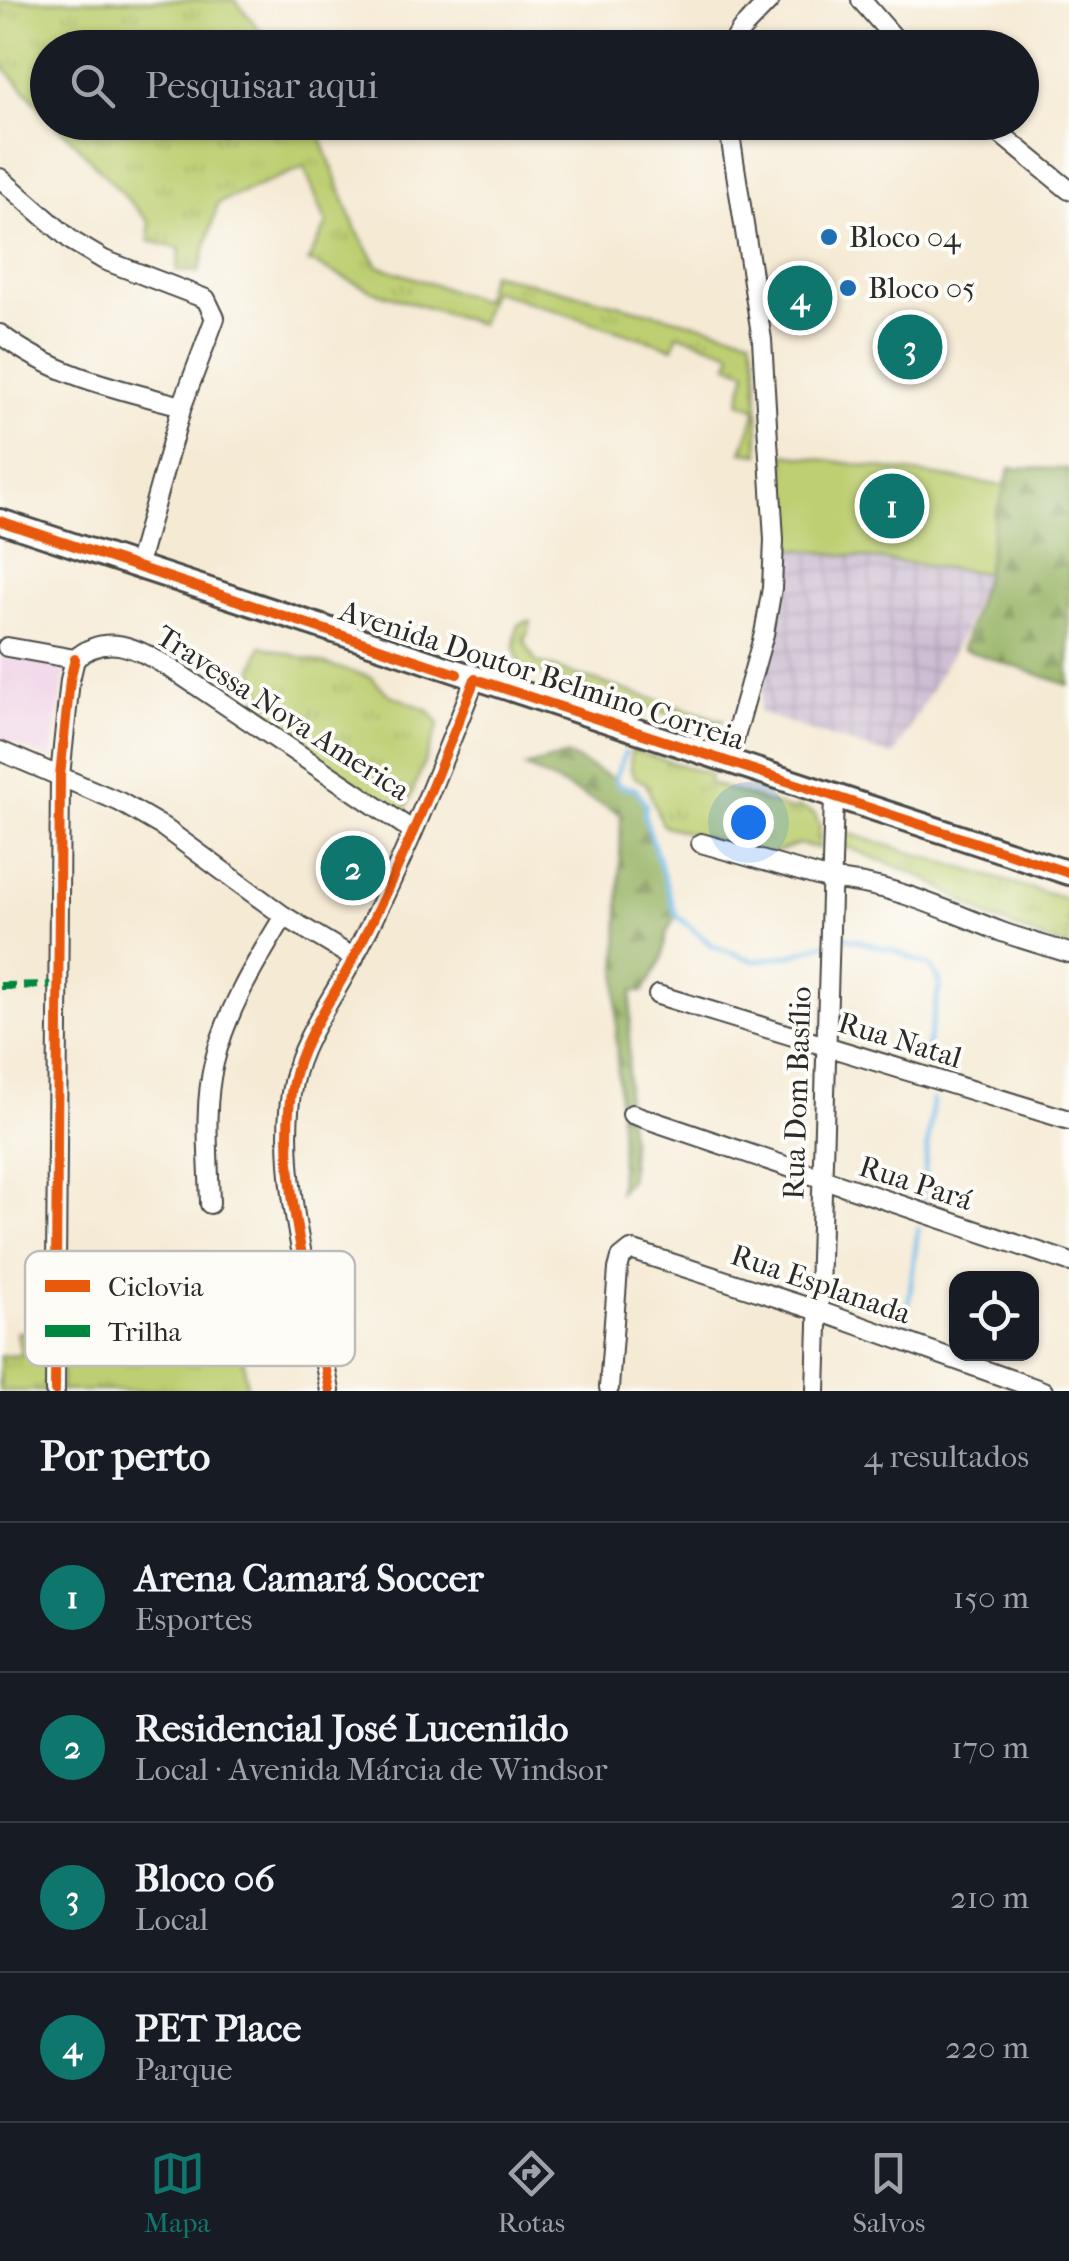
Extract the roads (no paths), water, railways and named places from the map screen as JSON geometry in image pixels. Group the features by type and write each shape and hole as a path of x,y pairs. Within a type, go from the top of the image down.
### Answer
{"main road":[{"name":"Avenida Doutor Belmino Correia","path":"0,522 1069,873"}],"street":[{"path":"740,30 770,0"},
{"path":"861,0 887,30"},
{"path":"728,762 764,634 772,588 774,540 762,340 731,140"},
{"path":"1008,140 1069,190"},
{"path":"0,178 72,242 104,260 206,299 216,318 182,406 137,567"},
{"path":"0,334 70,375 182,406"},
{"name":"Travessa Nova America","path":"7,647 75,660 86,650 104,644 136,648 413,831"},
{"path":"56,1251 60,776 75,660"},
{"path":"302,1251 288,1148 293,1080 310,1035 354,958 413,831 475,680"},
{"path":"0,751 120,802 164,827 284,916 354,958"},
{"name":"Rua Dom Basílio","path":"816,1391 834,797"},
{"path":"701,843 831,880 852,881 928,901 1002,932 1069,953"},
{"path":"210,1204 209,1094 214,1063 246,982 284,916"},
{"name":"Rua Natal","path":"658,995 1069,1120"},
{"name":"Rua Pará","path":"632,1114 1069,1262"},
{"name":"Rua Esplanada","path":"609,1388 618,1270 625,1252 638,1252 1043,1391"},
{"path":"55,1366 55,1391"},
{"path":"325,1366 330,1391"}],"waterway":[{"path":"625,753 615,779 619,786 636,789 646,805 644,814 676,915 713,946 755,961 792,955 844,937 895,951 932,967 940,982 926,1054"},
{"path":"921,1203 933,1100"},
{"path":"905,1331 918,1229"}],"place":[{"name":"Bloco 04","path":"829,237"},
{"name":"Bloco 05","path":"848,288"},
{"name":"PET Place","path":"800,298"},
{"name":"Bloco 06","path":"910,347"},
{"name":"Arena Camará Soccer","path":"892,506"},
{"name":"Residencial José Lucenildo","path":"353,868"}]}
